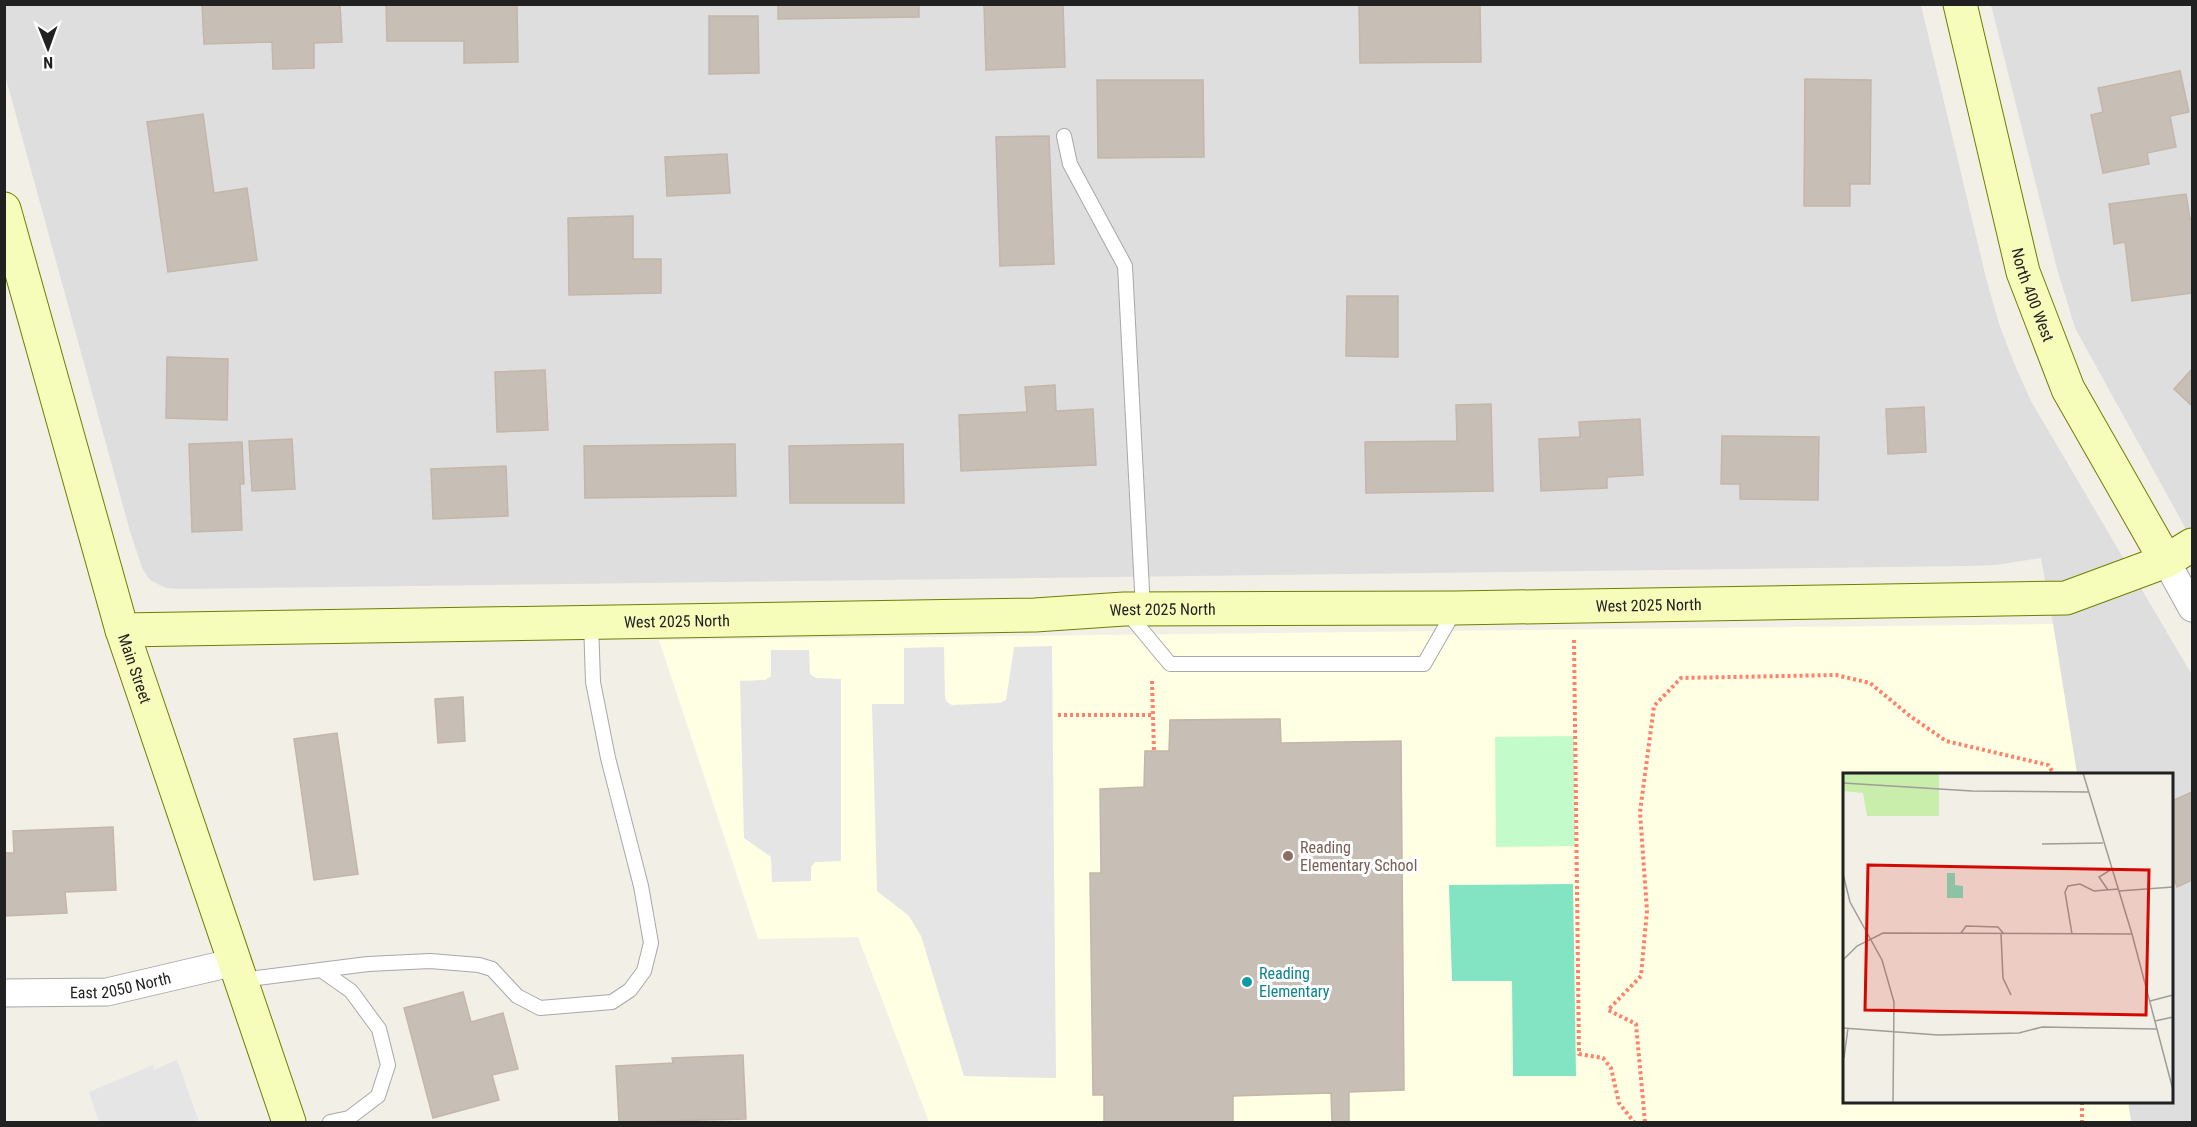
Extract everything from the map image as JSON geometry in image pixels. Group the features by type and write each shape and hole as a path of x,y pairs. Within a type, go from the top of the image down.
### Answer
{"street":[{"name":"North 400 West","path":"1960,4 2023,272 2068,389 2179,553"},
{"name":"Main Street","path":"4,208 122,630 289,1122"},
{"name":"West 2025 North","path":"122,630 1024,615 1134,609 1456,608 2066,598 2179,553"},
{"path":"2179,553 2193,608"},
{"name":"East 2050 North","path":"4,993 107,992 238,971"}],"lane":[{"path":"1064,136 1070,164 1125,266 1134,609 1170,664 1424,664 1456,608"},
{"path":"238,971 321,970 368,964 430,961 478,965 492,969 517,996 540,1008 612,1002 630,990 644,971 651,943 641,886 608,758 593,682 591,622"},
{"path":"321,970 351,991 379,1029 388,1065 378,1096 349,1118 330,1122"}],"path":[{"path":"1574,637 1579,1054 1603,1058 1611,1068 1619,1103 1634,1122"},
{"path":"1645,1122 1636,1024 1608,1010 1641,976 1647,911 1640,812 1654,706 1681,678 1836,675 1869,683 1946,741 2048,765 2053,773"},
{"path":"1152,681 1154,751"},
{"path":"1058,715 1152,715"},
{"path":"2082,1103 2082,1122"}],"shaded area":[{"path":"4,5 1921,5 1986,278 1999,324 2014,363 2031,401 2192,675 2192,1122 2131,1122 2128,1103 2173,1103 2173,773 2077,773 2041,558 1996,565 1967,566 166,588 150,580 143,570 131,535 5,75"},
{"path":"1991,5 2192,5 2192,540 2075,328 2056,265"},
{"name":"Reading Elementary School","path":"2053,624 2077,773 1843,773 1843,1103 2128,1103 2131,1122 929,1122 858,937 758,939 659,640"},
{"path":"1052,646 1056,1078 964,1076 921,936 909,916 877,891 872,704 904,704 904,648 944,647 945,698 952,705 1000,703 1006,700 1014,647"},
{"path":"771,650 809,650 810,674 816,678 841,679 841,861 815,862 811,867 811,881 772,882 771,857 744,838 740,681 765,680 771,676"},
{"path":"177,1060 199,1122 99,1122 89,1092 153,1065 154,1070"}],"green space":[{"path":"1574,736 1575,846 1496,847 1495,737"},
{"path":"1573,884 1576,1076 1513,1076 1512,981 1452,981 1449,885"}],"building":[{"path":"202,4 340,4 342,42 314,43 314,68 273,69 272,42 204,44"},
{"path":"386,4 517,4 518,62 464,63 464,41 387,41"},
{"path":"778,4 919,4 919,17 778,19"},
{"path":"984,4 1063,4 1065,67 986,70"},
{"path":"1359,4 1480,4 1481,62 1360,63"},
{"path":"709,16 758,16 759,73 709,74"},
{"path":"2180,71 2189,112 2170,116 2176,147 2147,153 2149,164 2103,173 2091,115 2103,112 2098,88"},
{"path":"1805,79 1871,80 1870,184 1850,184 1850,206 1804,206"},
{"path":"1097,80 1203,80 1204,157 1098,158"},
{"path":"203,114 214,193 247,188 257,260 168,272 147,122"},
{"path":"1049,136 1054,264 1000,266 996,137"},
{"path":"727,154 730,193 667,196 665,157"},
{"path":"2186,194 2190,219 2192,219 2192,293 2132,301 2125,242 2114,244 2109,204"},
{"path":"633,216 633,259 661,259 661,293 569,295 568,218"},
{"path":"1347,296 1398,296 1398,357 1346,356"},
{"path":"167,357 228,359 227,420 166,418"},
{"path":"2192,369 2192,406 2174,389"},
{"path":"545,370 548,430 497,432 495,372"},
{"path":"1055,385 1056,411 1093,409 1096,465 961,471 959,415 1027,412 1025,387"},
{"path":"1491,404 1493,491 1366,493 1365,442 1457,441 1456,405"},
{"path":"1924,407 1926,452 1888,454 1886,409"},
{"path":"1640,419 1643,475 1607,477 1607,488 1541,491 1539,439 1580,437 1579,422"},
{"path":"1722,436 1819,437 1818,500 1740,499 1740,484 1721,484"},
{"path":"292,439 295,489 252,491 249,441"},
{"path":"242,442 244,484 240,484 242,530 192,532 189,444"},
{"path":"735,444 736,496 585,498 584,446"},
{"path":"903,444 904,503 790,503 789,446"},
{"path":"506,466 508,516 433,519 431,469"},
{"path":"463,697 465,741 438,743 435,699"},
{"name":"Reading Elementary","path":"1280,719 1281,743 1401,741 1404,1090 1349,1092 1349,1122 1332,1122 1331,1093 1233,1096 1233,1122 1104,1122 1104,1095 1093,1095 1090,873 1101,873 1100,789 1144,787 1145,751 1169,751 1170,720"},
{"path":"337,733 358,874 314,880 294,739"},
{"path":"2192,792 2192,880 2177,887 2173,876 2173,801"},
{"path":"113,827 116,890 65,892 67,913 4,916 4,853 14,853 13,831"},
{"path":"463,992 471,1022 503,1013 518,1069 492,1075 499,1100 433,1118 404,1008"},
{"path":"743,1055 746,1119 619,1122 616,1066 673,1063 672,1058"}],"place":[{"name":"Reading Elementary School","path":"1288,856"},
{"name":"Reading Elementary","path":"1247,982"}]}
